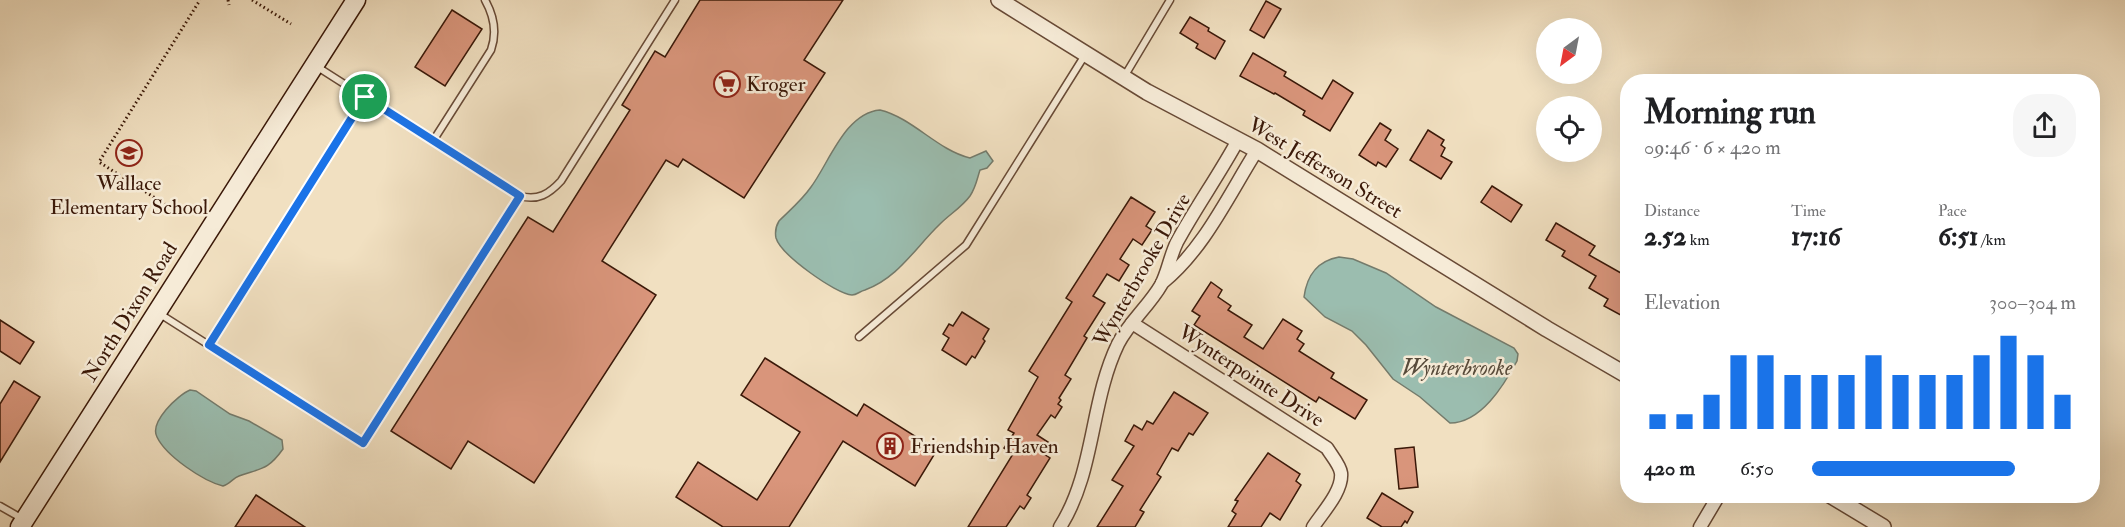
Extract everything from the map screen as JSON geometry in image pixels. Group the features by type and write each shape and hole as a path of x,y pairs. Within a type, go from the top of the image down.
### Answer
{"main road":[{"name":"North Dixon Road","path":"22,524 356,0"}],"street":[{"name":"West Jefferson Street","path":"999,0 1124,78 1257,150 1547,329 1620,371"},
{"name":"Wynterbrooke Drive","path":"1060,527 1080,483 1105,378 1119,344 1131,323 1161,284 1174,249 1238,140"},
{"path":"1161,284 1182,267 1195,250 1257,150"},
{"name":"Wynterpointe Drive","path":"1131,323 1327,448 1341,470 1339,487 1313,527"},
{"path":"1700,527 1714,503"},
{"path":"1843,503 1883,527"}],"lane":[{"path":"434,141 491,50 495,37 494,25 485,0"},
{"path":"314,65 520,196 532,199 551,191 561,181 675,0"},
{"path":"1124,78 1170,0"},
{"path":"859,337 966,245 1085,54"},
{"path":"209,345 365,97"},
{"path":"157,312 363,443 520,196"},
{"path":"0,506 22,524"}],"path":[{"path":"177,212 99,162 200,0"},
{"path":"228,0 229,5"},
{"path":"252,0 291,24"}],"water":[{"path":"880,110 903,120 958,154 970,158 986,151 993,161 987,168 980,170 974,189 967,200 940,224 906,262 877,285 852,295 822,281 798,263 780,245 776,238 776,229 779,221 811,187 848,129 868,113"},
{"name":"Wynterbrooke","path":"1339,257 1353,259 1386,273 1436,307 1514,348 1518,354 1517,361 1498,391 1481,410 1472,417 1450,423 1420,397 1393,379 1352,331 1325,317 1304,297 1305,289 1314,270 1325,262"},
{"path":"190,390 196,391 230,414 249,421 282,440 283,449 269,465 237,477 223,486 196,473 168,452 157,437 156,431 157,424 166,410"}],"building":[{"path":"700,0 843,0 804,60 825,73 744,198 683,159 678,167 666,160 602,261 656,295 534,483 468,441 451,469 391,431 528,217 553,232 630,110 622,105 655,51 665,57"},
{"path":"1266,1 1281,9 1264,38 1250,30"},
{"path":"452,10 482,29 445,86 415,67"},
{"path":"1190,17 1225,41 1215,59 1196,48 1198,44 1180,33"},
{"path":"1253,53 1286,72 1284,76 1322,99 1333,80 1353,93 1330,131 1303,115 1305,111 1240,76"},
{"path":"1380,123 1391,130 1385,140 1398,149 1386,167 1378,162 1376,166 1359,155"},
{"path":"1428,130 1444,140 1441,145 1445,148 1441,156 1452,162 1441,179 1410,160"},
{"path":"1492,186 1522,205 1511,222 1481,202"},
{"path":"1131,197 1155,212 1146,226 1152,230 1142,245 1133,239 1120,259 1129,265 1119,281 1107,274 1093,296 1105,303 1084,336 1087,338 1065,375 1071,379 1059,398 1061,400 1058,404 1062,407 1055,418 1051,415 1037,435 1051,444 1044,454 1050,458 1027,495 1031,498 1024,509 1020,506 1006,527 968,527 1013,454 1004,448 1014,433 1008,430 1038,377 1029,371 1072,302 1066,298"},
{"path":"1556,223 1595,246 1589,255 1620,272 1620,315 1604,306 1608,299 1589,288 1596,276 1562,256 1565,251 1546,240"},
{"path":"1211,282 1222,290 1218,297 1231,306 1228,310 1252,325 1244,337 1263,349 1283,319 1302,331 1297,339 1304,344 1299,351 1334,373 1331,378 1367,400 1355,419 1319,397 1316,402 1194,325 1200,316 1192,311"},
{"path":"962,312 989,329 975,358 972,356 966,365 942,350 949,338 943,334 949,324 953,326"},
{"path":"0,320 34,342 20,364 0,351"},
{"name":"Friendship Haven","path":"765,358 857,416 864,404 937,450 915,486 843,441 789,527 723,527 676,497 698,462 757,500 800,432 741,395"},
{"path":"14,381 40,397 0,462 0,404"},
{"path":"1174,392 1208,413 1193,435 1189,433 1178,451 1172,448 1157,474 1161,477 1140,510 1144,512 1135,527 1097,527 1123,486 1112,480 1134,446 1125,441 1134,425 1142,430 1147,421 1153,424"},
{"path":"1414,447 1418,487 1399,489 1395,449"},
{"path":"1268,453 1300,474 1296,481 1301,485 1280,520 1270,513 1261,527 1228,527 1236,514 1232,511 1238,501 1235,500"},
{"path":"1382,493 1413,512 1407,523 1405,521 1401,527 1382,527 1367,518"},
{"path":"256,495 305,527 235,527"}],"place":[{"name":"Kroger","path":"727,84"},
{"name":"Wallace Elementary School","path":"129,153"},
{"name":"Friendship Haven","path":"890,446"}],"route":[{"path":"365,97 520,196 363,443 209,345 365,97"}]}
